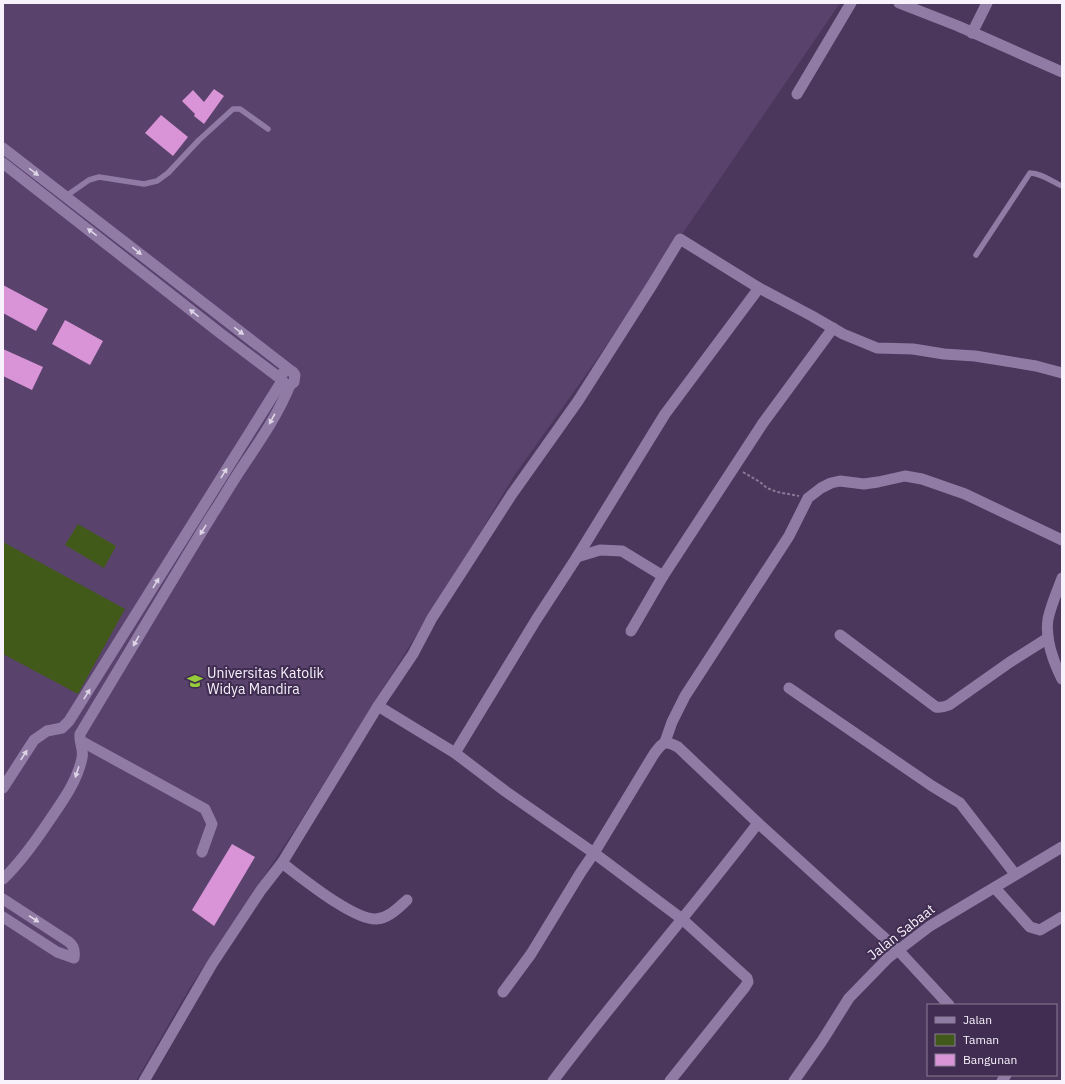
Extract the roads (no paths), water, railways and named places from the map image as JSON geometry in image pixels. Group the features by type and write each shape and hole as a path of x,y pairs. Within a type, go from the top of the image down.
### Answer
{"street":[{"path":"797,94 852,3"},
{"path":"899,3 1062,72"},
{"path":"972,33 987,3"},
{"path":"3,148 290,370 283,372 286,393 262,438 171,582 156,610 80,734 83,750 75,779 34,844 14,869 3,879"},
{"path":"3,163 220,333 284,381"},
{"path":"105,243 114,233"},
{"path":"144,1081 212,964 261,890 282,863 378,706 412,654 432,618 512,494 578,401 652,286 680,239 759,288 843,334 876,348 913,349 944,354 975,356 1036,366 1062,373"},
{"path":"455,753 665,414 759,288"},
{"path":"631,631 663,576 763,423 833,328"},
{"path":"3,788 34,740 47,731 62,728 70,721 284,381"},
{"path":"503,992 531,954 654,754 665,742 672,722 685,696 789,536 808,498 821,488 831,483 840,481 864,484 905,476 965,494 1062,540"},
{"path":"577,557 600,550 622,551 663,576"},
{"path":"1062,578 1048,620 1048,638 1057,669 1062,679"},
{"path":"840,635 939,708 949,705 1010,662 1048,638"},
{"path":"789,688 932,786 960,803 1016,874"},
{"path":"378,706 455,753 505,791 594,853 682,919 745,975 748,982 735,1001 670,1081"},
{"path":"81,741 205,809 212,824 202,852"},
{"path":"665,742 678,747 758,823 899,951 948,1004"},
{"path":"553,1081 579,1046 758,823"},
{"name":"Jalan Sabaat","path":"794,1081 822,1041 849,998 888,958 930,926 996,888 1062,846"},
{"path":"282,863 321,892 357,915 377,919 391,914 407,900"},
{"path":"996,888 1030,927 1040,930 1062,917"},
{"path":"3,899 72,945 74,958 57,952 3,917"}],"lane":[{"path":"66,196 88,180 99,177 144,184 157,181 168,173 199,140 233,109 240,109 268,129"},
{"path":"976,255 1030,173 1038,173 1062,186"}],"place":[{"name":"Universitas Katolik Widya Mandira","path":"195,681"}]}
